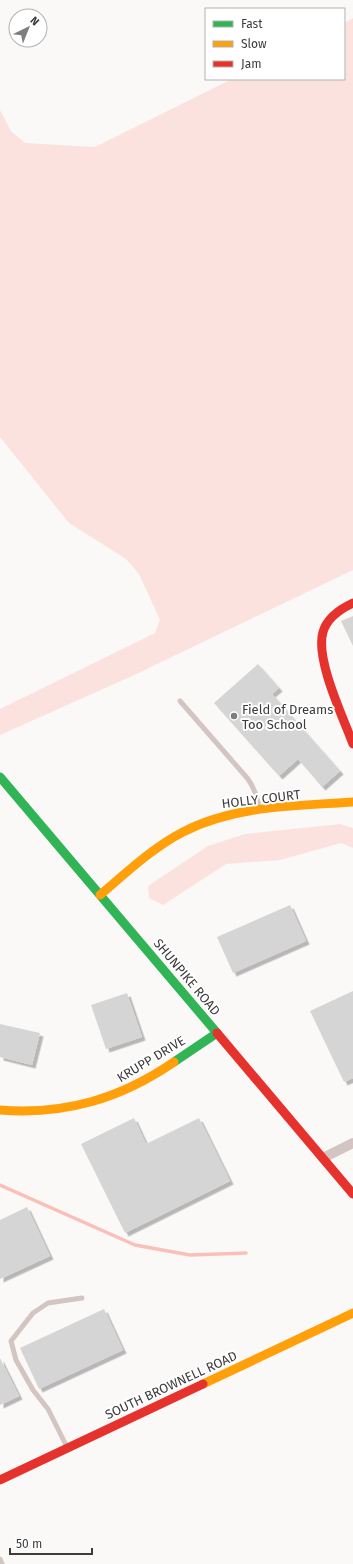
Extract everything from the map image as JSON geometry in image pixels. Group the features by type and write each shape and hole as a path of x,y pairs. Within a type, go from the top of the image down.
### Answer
{"street":[{"path":"353,603 335,613 324,629 321,638 323,660 353,744"},
{"name":"SHUNPIKE ROAD","path":"0,777 353,1194"},
{"name":"HOLLY COURT","path":"100,895 147,857 182,832 203,822 221,816 259,810 353,802"},
{"name":"KRUPP DRIVE","path":"0,1110 57,1110 83,1105 108,1097 153,1076 217,1032"},
{"path":"323,1158 353,1143"},
{"name":"SOUTH BROWNELL ROAD","path":"0,1480 353,1313"}],"lane":[{"path":"180,701 248,778 254,787 258,798 259,810"},
{"path":"68,1448 48,1409 33,1390 16,1360 11,1341 33,1313 48,1303 82,1298"},
{"path":"0,1559 2,1564"}],"shaded area":[{"path":"353,18 353,570 130,677 0,735 0,709 155,633 160,620 139,574 126,559 69,523 0,437 0,110 11,131 25,143 95,147 230,80 345,80 345,22"},
{"path":"340,824 353,828 353,848 341,843 280,860 226,864 163,905 149,898 148,886 208,846 245,834"}],"building":[{"path":"353,616 353,646 341,621"},
{"path":"258,664 279,688 272,694 340,771 322,787 298,759 279,776 214,703"},
{"path":"290,905 306,941 233,973 217,937"},
{"path":"353,991 353,1078 344,1082 310,1011"},
{"path":"127,993 142,1037 106,1049 91,1005"},
{"path":"0,1024 40,1033 32,1065 0,1057"},
{"path":"134,1118 146,1144 199,1118 230,1181 125,1233 81,1144"},
{"path":"27,1207 50,1256 0,1279 0,1220"},
{"path":"104,1309 123,1350 39,1389 20,1348"},
{"path":"0,1358 19,1396 0,1405"}],"waterway":[{"path":"0,1185 135,1245 190,1255 246,1253"}],"traffic: fast":[{"path":"0,777 217,1033"},
{"path":"174,1062 217,1033"}],"traffic: slow":[{"path":"100,895 140,861 172,838 203,823 223,816 266,808 353,802"},
{"path":"0,1110 47,1110 91,1102 133,1086 174,1062"},
{"path":"203,1384 353,1313"}],"traffic: jam":[{"path":"353,603 343,608 331,618 323,632 322,643 326,672 353,744"},
{"path":"217,1033 353,1194"},
{"path":"0,1480 203,1384"}],"place":[{"name":"Field of Dreams Too School","path":"234,716"}]}
